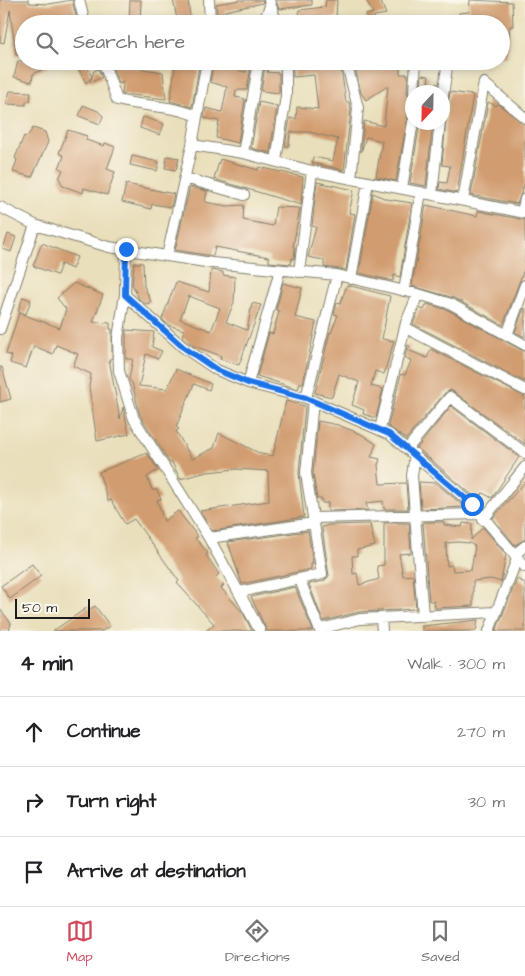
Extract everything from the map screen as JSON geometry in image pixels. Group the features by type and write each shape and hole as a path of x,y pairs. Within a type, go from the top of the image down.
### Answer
{"street":[{"path":"79,0 83,15"},
{"path":"209,0 210,15"},
{"path":"269,3 274,15"},
{"path":"106,70 117,100 139,106 161,106 197,116"},
{"path":"167,256 192,145 205,70"},
{"path":"243,153 257,70"},
{"path":"276,161 286,96 286,70"},
{"path":"348,70 358,108 351,178"},
{"path":"414,85 415,70"},
{"path":"444,85 447,70"},
{"path":"463,200 484,83 525,118"},
{"path":"402,188 412,130"},
{"path":"404,291 427,193 439,130"},
{"path":"192,145 243,153 312,171 524,212 525,199"},
{"path":"299,272 312,171"},
{"path":"185,178 244,195"},
{"path":"351,279 368,182"},
{"path":"0,208 36,225 109,247 280,270 337,275 418,294 450,304 525,345"},
{"path":"0,329 36,225"},
{"path":"126,249 125,295 118,338 119,372 134,419 209,538 260,631"},
{"path":"248,383 280,270"},
{"path":"240,592 322,574 306,473 309,400 337,275"},
{"path":"507,335 522,300 525,285"},
{"path":"380,429 406,323 418,294"},
{"path":"125,295 183,347 217,370 248,383 309,400 380,429 412,451 472,504 525,567"},
{"path":"406,328 525,390"},
{"path":"423,616 412,476 412,451 450,397 525,453"},
{"path":"481,517 525,467"},
{"path":"209,538 314,520 415,514 481,517"},
{"path":"489,631 516,557 525,546"},
{"path":"300,580 320,630 360,619 496,612"},
{"path":"381,618 382,631"}],"building":[{"path":"0,0 29,0 29,3 49,4 72,0 76,15 15,15 15,48 10,10 4,43 0,42"},
{"path":"130,0 141,0 140,15 129,15"},
{"path":"173,0 188,0 190,15 176,15"},
{"path":"240,0 262,0 263,3 225,11 225,15 217,15 216,4"},
{"path":"276,0 312,0 312,5 279,9"},
{"path":"326,0 337,0 336,15 300,15 299,10 325,7"},
{"path":"366,0 380,0 386,14 366,15 373,13"},
{"path":"470,0 512,2 513,26 510,26 510,15 459,15 459,13 469,12"},
{"path":"16,70 42,70 33,74 32,82 14,77"},
{"path":"79,70 89,70 92,77 86,83"},
{"path":"98,70 102,77 90,83 94,71"},
{"path":"113,70 163,72 166,99 122,94 123,82 119,84"},
{"path":"175,70 198,70 192,107 170,101"},
{"path":"212,70 246,72 246,70 250,70 247,90 236,90 235,97 245,99 238,143 216,138 219,121 204,118 206,108 222,112 227,87 210,82"},
{"path":"264,70 279,73 279,93 261,91"},
{"path":"293,70 341,70 346,102 349,102 351,109 344,170 312,163 313,157 333,161 338,139 309,132 290,132 289,146 285,146 290,118 296,119 297,107 318,109 314,75 293,77"},
{"path":"356,70 400,70 400,74 408,74 407,85 405,85 405,130 396,181 376,177 382,141 366,137 361,152 364,121 384,126 388,86 366,100 361,93"},
{"path":"422,75 429,76 428,83 438,84 438,85 421,85"},
{"path":"10,91 31,92 30,101 26,101 26,105 6,104"},
{"path":"450,92 473,95 457,193 439,189 440,182 447,183 450,166 442,165 445,130 450,130"},
{"path":"259,102 277,106 270,153 251,148"},
{"path":"488,102 496,106 498,104 525,125 525,183 517,204 471,195"},
{"path":"83,105 98,111 103,116 100,124 79,116"},
{"path":"143,117 164,124 160,135 140,128"},
{"path":"33,128 45,132 48,142 32,177 13,172 17,160 15,158 24,136 27,137"},
{"path":"68,130 87,136 86,140 104,146 105,143 115,147 107,169 115,172 107,195 84,188 83,193 63,186 59,178 63,170 59,168 64,156 59,153"},
{"path":"419,130 432,130 426,186 410,183"},
{"path":"132,156 159,162 157,171 130,165"},
{"path":"167,156 179,158 176,170 165,168"},
{"path":"220,159 258,170 259,167 303,177 301,205 214,179"},
{"path":"317,182 354,190 349,213 355,214 346,270 324,267 324,260 308,257 316,227 312,226"},
{"path":"126,184 174,194 171,207 152,204 151,209 122,202"},
{"path":"190,187 207,191 205,202 227,206 244,205 243,220 273,226 276,207 300,208 293,247 295,248 294,259 292,258 291,264 269,262 269,257 215,247 213,256 175,250"},
{"path":"373,193 386,199 412,203 400,277 394,275 393,281 359,273"},
{"path":"426,205 477,216 478,211 525,220 525,267 503,325 454,298 412,286"},
{"path":"8,234 16,237 11,252 3,249"},
{"path":"42,243 77,257 72,269 61,264 57,275 33,266"},
{"path":"134,263 143,263 144,286 151,302 146,304 139,299 132,284"},
{"path":"211,270 235,277 234,302 226,322 247,330 252,303 261,305 239,365 220,359 221,356 194,346 182,337 184,330 168,325 162,319 176,282 209,292","holes":["189,296 220,308 211,331 180,319"]},
{"path":"74,283 103,295 93,322 110,323 110,329 112,329 112,359 109,359 120,419 123,407 129,434 97,441 89,387 91,374 73,366 78,354 56,345 53,354 34,346 26,368 10,363 12,356 6,354 19,313 60,328 66,309 57,298"},
{"path":"283,283 302,288 295,317 316,322 303,383 300,383 298,389 257,376 269,333 273,334 279,311 276,310"},
{"path":"347,285 390,296 382,339 394,341 384,374 375,371 371,386 383,389 376,418 363,414 364,410 352,405 359,382 339,374 332,397 315,393 330,332 338,315 334,314 337,303 340,304"},
{"path":"23,297 31,300 26,314 18,311"},
{"path":"427,304 448,310 525,352 525,382 413,324 420,308 424,310"},
{"path":"525,308 525,337 515,332"},
{"path":"126,330 154,332 152,347 162,351 158,359 146,354 139,386 167,389 176,369 211,384 209,390 194,384 176,427 179,429 176,431 192,459 214,448 219,433 261,454 273,456 286,401 305,406 299,473 304,517 212,531 200,511 269,501 268,471 236,469 207,472 180,479 172,462 170,463 140,415 132,383 129,379 133,359 126,359"},
{"path":"408,345 410,346 408,350 427,358 431,349 525,397 525,444 451,390 445,393 406,439 388,426 401,374 405,375 411,361 405,357"},
{"path":"0,367 2,367 11,399 0,402"},
{"path":"451,406 519,457 492,498 483,493 477,499 417,448"},
{"path":"318,421 338,425 361,434 376,444 371,457 380,459 378,465 380,484 406,483 408,509 384,509 383,501 366,503 368,510 328,511 328,503 322,503 322,499 317,499 313,473"},
{"path":"147,453 158,470 147,477 152,490 157,490 161,499 157,500 164,521 178,511 198,537 195,538 208,553 206,555 219,574 216,577 224,585 221,588 243,613 252,631 206,631 214,624 177,583 179,581 134,519 125,524 111,500 108,501 99,472"},
{"path":"419,482 436,483 465,507 421,509"},
{"path":"525,482 525,539 515,545 493,518"},
{"path":"423,522 444,522 444,525 462,527 463,523 472,524 471,540 483,527 506,555 501,582 491,579 473,581 473,606 435,608 434,601 429,601","holes":["446,543 469,543 475,546 471,570 453,571 452,565 447,566"]},
{"path":"384,523 409,523 411,553 399,554 403,576 413,575 416,609 359,612 323,621 309,584 324,581 329,576 322,527 329,525 370,524 375,546 357,550 357,556 352,556 353,574 357,573 359,585 379,579 377,566 384,565"},
{"path":"308,531 313,564 311,564 311,569 242,584 228,542"},
{"path":"32,564 41,576 10,599 1,586"},
{"path":"517,579 525,583 525,631 496,631"},
{"path":"295,587 313,631 267,631 251,597"},
{"path":"95,606 110,626 102,631 53,631 88,607 90,609"},
{"path":"0,609 11,623 9,631 0,631"},
{"path":"478,620 476,631 422,631 422,626"}],"route":[{"path":"126,249 125,295 183,347 217,370 248,383 306,398 380,429 408,448 472,504"}]}
